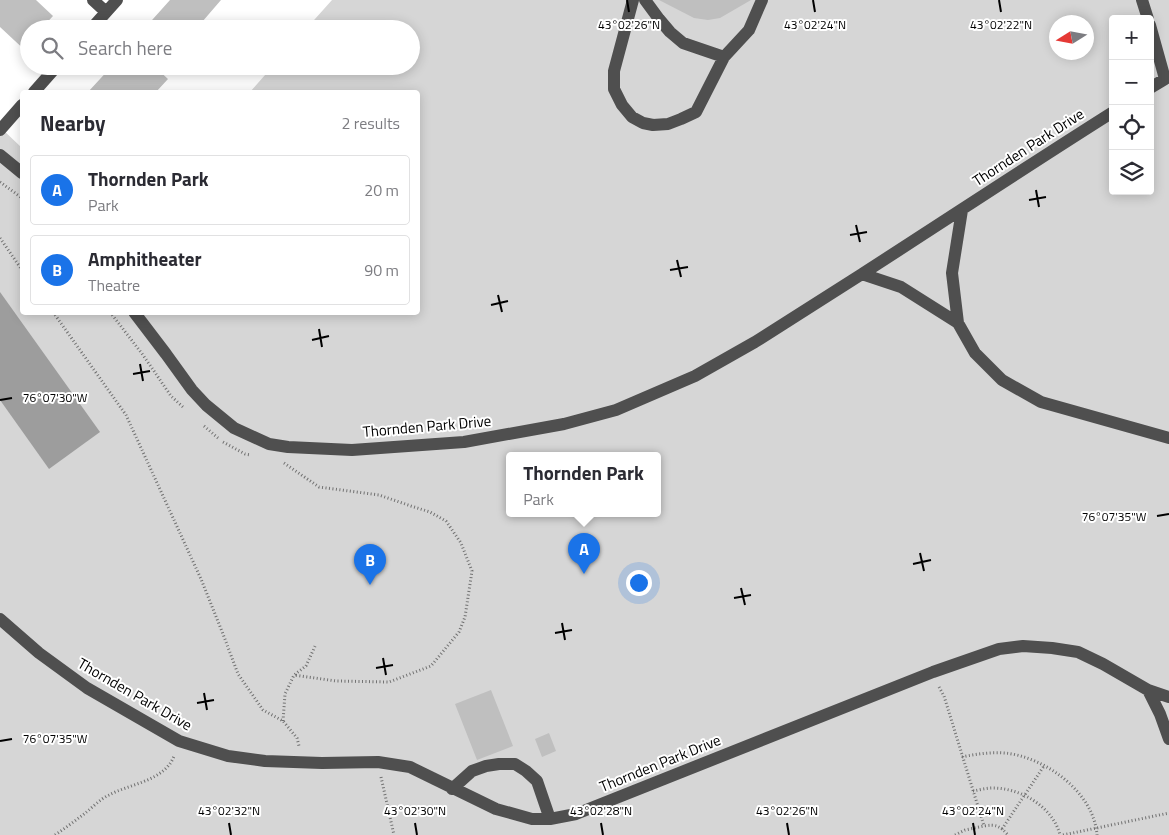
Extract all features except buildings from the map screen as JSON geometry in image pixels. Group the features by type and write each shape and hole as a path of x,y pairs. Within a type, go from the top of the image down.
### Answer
{"street":[{"path":"93,0 106,12"},
{"path":"99,20 117,0"},
{"path":"633,0 614,71 614,89 622,105 632,117 643,123 653,125 668,124 696,112 724,57 749,30 762,0"},
{"path":"646,0 665,26 683,43 724,57"},
{"path":"1142,0 1147,15"},
{"path":"1154,37 1167,78 1154,86"},
{"path":"36,90 49,75"},
{"path":"0,130 20,107"},
{"name":"Thornden Park Drive","path":"136,315 192,390 206,405 234,428 269,444 288,447 352,450 464,442 564,424 616,410 695,376 756,342 1109,115"},
{"path":"0,155 20,171"},
{"path":"962,210 952,273 958,323 975,353 1002,380 1041,402 1169,438"},
{"path":"862,274 901,287 958,323"},
{"name":"Thornden Park Drive","path":"0,619 39,653 87,688 179,741 228,756 265,761 378,762 410,767 496,810 532,819 550,819 576,814 945,667 999,649 1023,646 1078,652 1148,690 1169,697"},
{"path":"1148,690 1160,714 1169,739"},
{"path":"452,789 472,771 486,766 514,764 526,771 537,781 550,819"}],"path":[{"path":"0,182 20,197"},
{"path":"0,238 20,267"},
{"path":"55,315 126,415 201,579 238,674 263,710 283,721 297,738 302,762"},
{"path":"112,315 171,396 184,408"},
{"path":"203,425 228,445 253,456"},
{"path":"282,462 319,486 379,495 430,512 446,521 461,543 472,571 466,617 458,632 431,666 389,682 336,682 294,675"},
{"path":"283,721 286,694 294,675 306,666 316,644"},
{"path":"937,683 944,696 984,826"},
{"path":"55,835 107,795 136,785 162,772 172,760 179,741"},
{"path":"962,757 987,753 1006,753 1044,766 1068,782 1083,797 1092,813 1096,835"},
{"path":"378,762 394,835"},
{"path":"1002,828 1044,766"},
{"path":"973,791 993,788 1014,791 1024,795 1038,803 1047,812 1055,822 1061,835 1169,813"},
{"path":"955,835 965,830 993,825 1002,828 1008,835"}],"shaded area":[{"path":"332,0 1169,0 1169,835 0,835 0,127 20,146 20,315 420,315 420,90 252,90 265,75 420,75 420,20 314,20"},
{"path":"0,292 100,432 49,469 0,400"}],"place":[{"name":"Thornden Park","path":"584,574"},
{"name":"Amphitheater","path":"370,585"}]}
